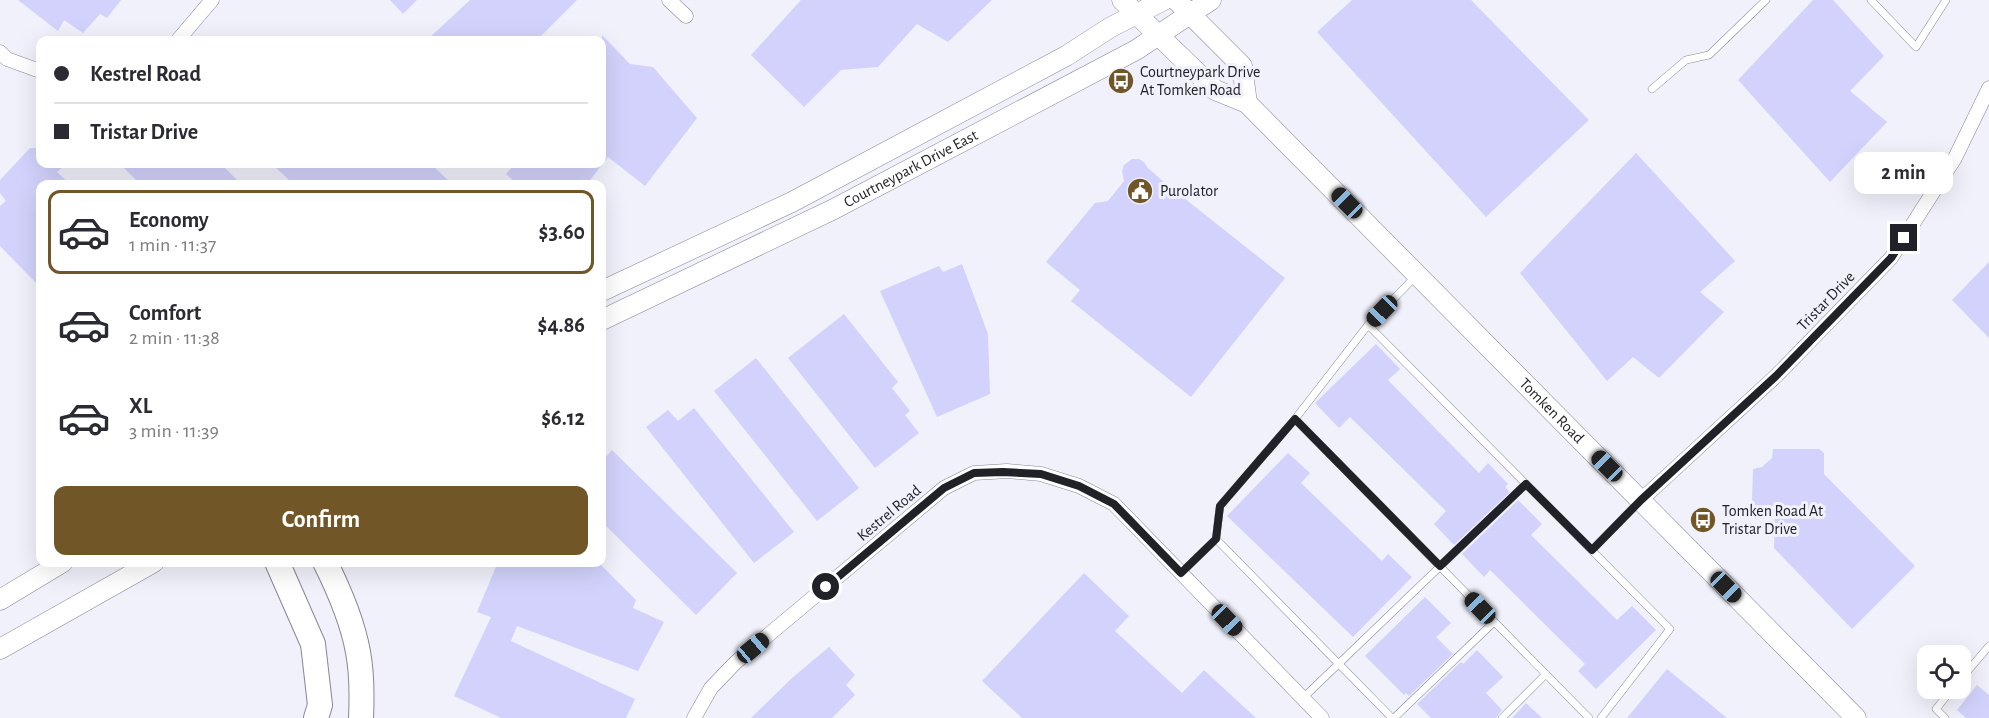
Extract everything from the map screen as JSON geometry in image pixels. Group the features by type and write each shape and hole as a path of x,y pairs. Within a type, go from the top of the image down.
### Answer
{"highway":[{"path":"280,567 313,644 320,705 316,718"},
{"path":"328,567 358,651 362,696 361,718"}],"main road":[{"name":"Tomken Road","path":"1122,0 1215,90 1247,103 1856,718"},
{"name":"Courtneypark Drive East","path":"606,289 792,202 1066,56 1111,27 1164,0"},
{"name":"Courtneypark Drive East","path":"606,318 834,209 1136,50 1159,35 1183,7 1211,0"},
{"path":"1183,7 1242,66 1247,103"},
{"path":"0,600 55,567"},
{"path":"0,649 145,567"}],"street":[{"path":"181,36 212,0"},
{"path":"669,0 686,16"},
{"path":"0,52 7,59 36,70"},
{"name":"Tristar Drive","path":"1641,500 1776,376 1891,258 1955,158 1989,88"},
{"name":"Kestrel Road","path":"694,718 711,688 736,662 944,488 974,473 1007,471 1041,474 1079,486 1114,504 1322,718"}],"lane":[{"path":"1652,89 1686,60 1709,55 1766,0"},
{"path":"1871,0 1916,47 1946,0"},
{"path":"1181,573 1216,539 1220,506 1295,419 1368,325 1418,274"},
{"path":"1368,325 1670,628 1601,718"},
{"path":"1295,419 1589,718"},
{"path":"1303,698 1526,484"},
{"path":"1592,550 1641,500"},
{"path":"1216,539 1394,718 1494,622"},
{"path":"1971,667 1989,646"},
{"path":"1502,718 1546,674"},
{"path":"1944,699 1936,709 1945,718"}],"building":[{"path":"18,0 121,0 107,18 100,14 83,33 64,20 58,31"},
{"path":"390,0 417,0 403,14"},
{"path":"470,0 577,0 541,36 431,36"},
{"path":"801,0 992,0 948,42 917,24 878,67 841,70 804,107 751,55"},
{"path":"1352,0 1471,0 1589,120 1486,217 1317,32"},
{"path":"1813,0 1833,0 1884,56 1850,91 1887,122 1830,182 1738,80"},
{"path":"606,39 630,64 653,67 697,118 645,186 608,157 606,160"},
{"path":"30,148 36,148 36,168 62,168 57,172 66,180 36,180 36,283 0,246 0,206 6,201 0,193 0,180"},
{"path":"1636,153 1735,261 1700,292 1724,312 1659,378 1633,357 1607,381 1520,273"},
{"name":"Purolator","path":"1132,159 1144,162 1165,183 1285,278 1191,397 1071,301 1080,290 1046,262 1095,203 1108,201 1124,181 1122,171 1124,165"},
{"path":"124,168 225,168 237,180 136,180"},
{"path":"276,168 435,168 448,180 289,180"},
{"path":"511,168 599,168 590,180 513,180 506,174"},
{"path":"1989,262 1989,338 1952,300"},
{"path":"962,264 988,334 990,394 937,417 880,291 939,266 943,272"},
{"path":"844,314 898,382 892,388 910,411 905,415 919,433 875,468 788,358"},
{"path":"1376,344 1400,369 1388,380 1479,473 1488,463 1508,484 1505,487 1510,492 1454,545 1434,524 1446,511 1350,417 1339,428 1315,403"},
{"path":"756,358 859,488 817,521 714,391"},
{"path":"694,408 794,532 754,563 646,427 668,410 678,421"},
{"path":"1773,449 1819,449 1824,453 1824,474 1915,566 1852,629 1774,548 1775,506 1754,506 1752,500 1753,469 1762,467 1772,458"},
{"path":"612,450 737,573 696,615 606,526 606,457"},
{"path":"1288,453 1310,473 1301,483 1382,561 1388,554 1412,577 1353,637 1227,516"},
{"path":"1518,500 1542,524 1531,535 1617,620 1632,606 1656,630 1596,689 1578,671 1585,664 1490,570 1484,577 1462,554"},
{"path":"496,567 603,567 636,600 633,608 664,622 638,671 517,626 511,641 635,699 626,718 501,718 454,696 491,617 477,612"},
{"path":"1084,573 1129,616 1115,631 1182,693 1204,670 1256,718 1022,718 982,681"},
{"path":"1425,597 1451,623 1436,637 1453,654 1409,696 1406,693 1404,695 1365,656"},
{"path":"829,647 855,675 846,685 855,695 832,718 751,718 792,678"},
{"path":"1477,650 1503,677 1486,693 1502,710 1496,718 1431,718 1417,704"},
{"path":"1667,669 1727,718 1627,718"},
{"path":"1977,685 1989,695 1989,718 1966,718 1957,710 1966,699 1971,699 1971,692"},
{"path":"1526,703 1542,718 1512,718"}],"place":[{"name":"Courtneypark Drive At Tomken Road","path":"1121,81"},
{"name":"Purolator","path":"1140,191"},
{"name":"Tomken Road At Tristar Drive","path":"1703,520"}],"route":[{"path":"826,587 944,488 974,473 1007,471 1041,474 1079,486 1114,504 1181,573 1216,539 1220,506 1295,419 1440,566 1526,484 1592,550 1641,500 1776,376 1891,258 1904,238"}]}
